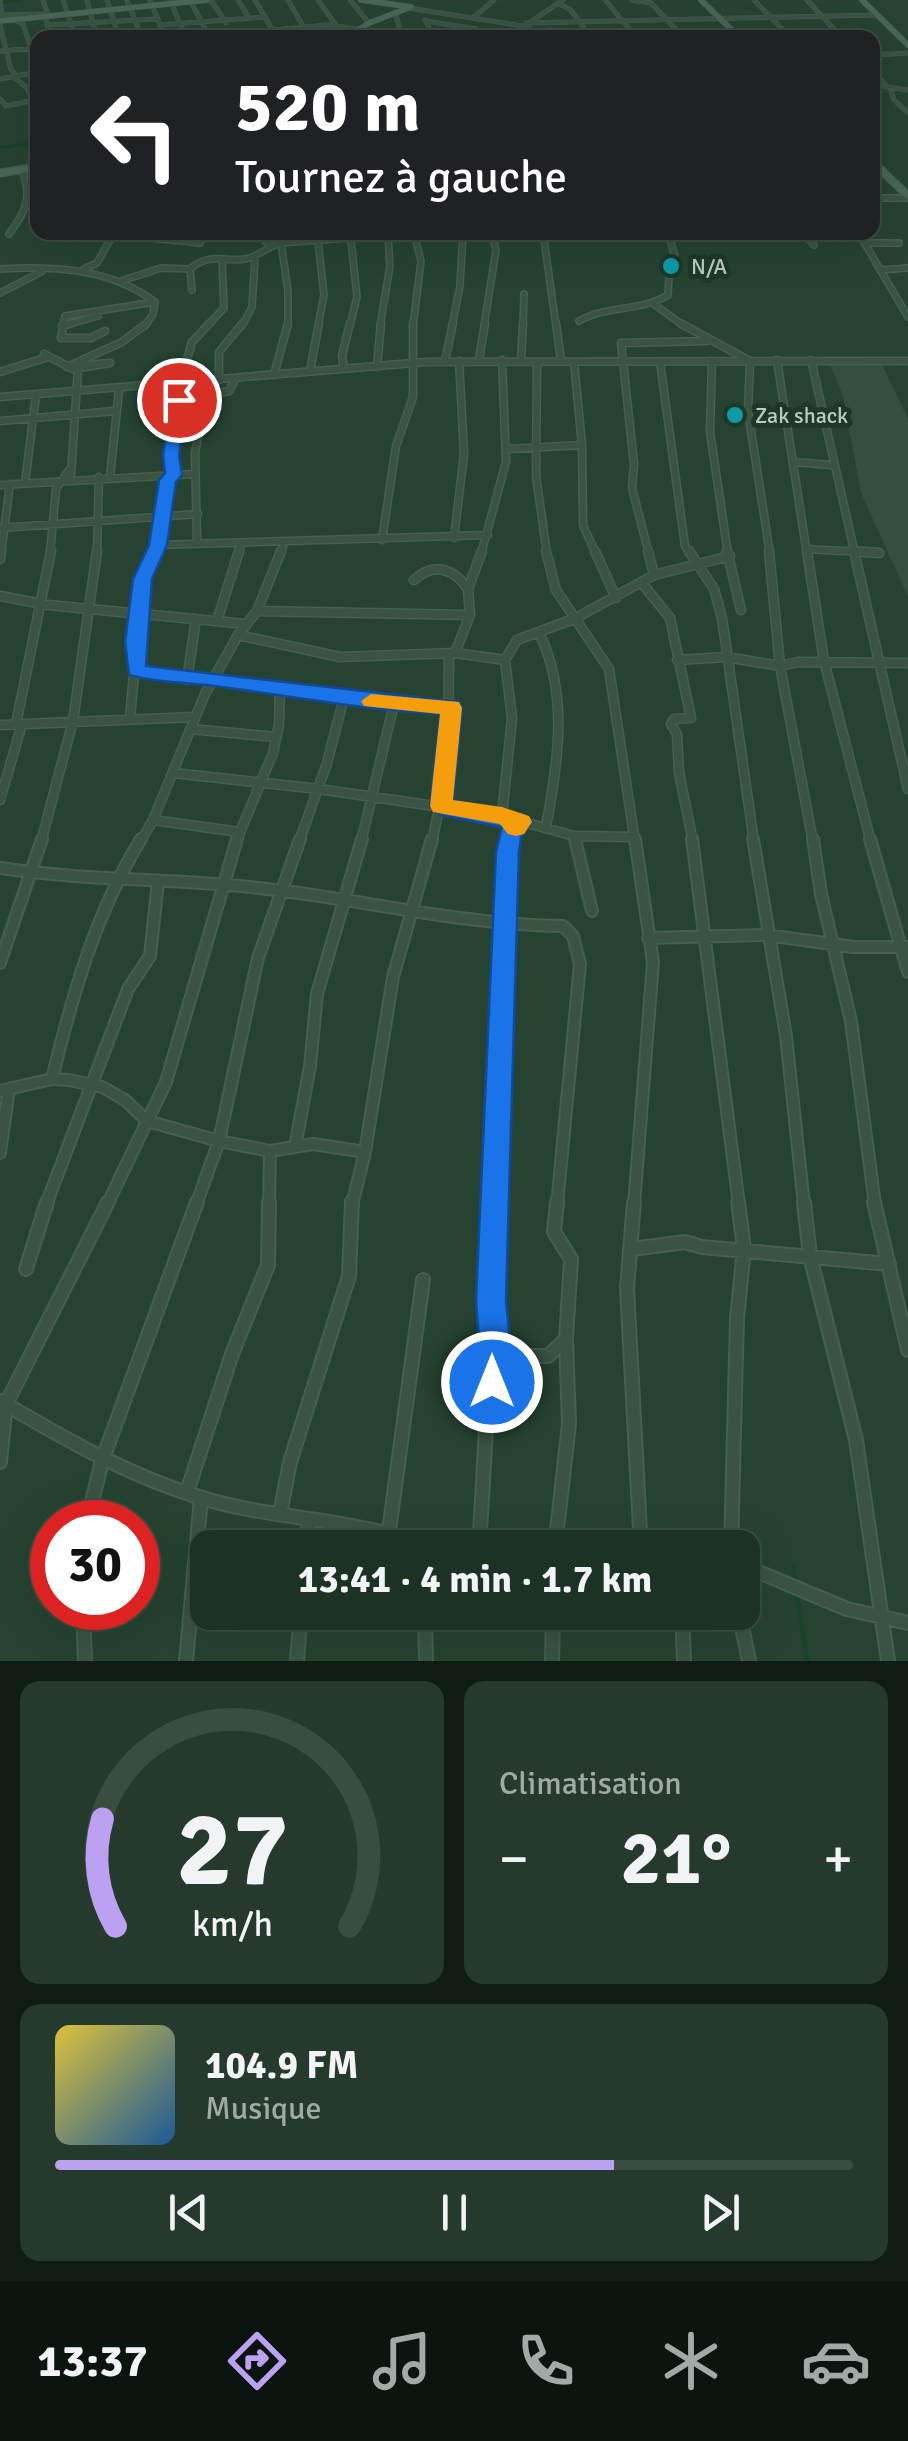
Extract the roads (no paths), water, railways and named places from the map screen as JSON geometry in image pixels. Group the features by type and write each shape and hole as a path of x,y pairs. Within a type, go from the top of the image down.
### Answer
{"street":[{"path":"0,0 11,70 30,99 4,106 0,98"},
{"path":"43,0 48,30"},
{"path":"63,0 73,30"},
{"path":"86,0 94,30"},
{"path":"190,0 206,30"},
{"path":"3,19 108,5 209,0 229,30"},
{"path":"238,0 249,18"},
{"path":"255,0 274,30 336,25 357,29 421,0"},
{"path":"288,0 306,30"},
{"path":"318,0 336,25"},
{"path":"351,0 549,30"},
{"path":"351,0 369,23"},
{"path":"361,0 373,3"},
{"path":"474,17 494,0"},
{"path":"605,0 630,30"},
{"path":"632,0 652,1 676,30"},
{"path":"700,0 732,30"},
{"path":"754,0 783,30"},
{"path":"807,0 835,30"},
{"path":"862,0 908,45"},
{"path":"171,2 183,30"},
{"path":"518,30 560,2 584,30"},
{"path":"151,3 162,30"},
{"path":"129,4 138,30"},
{"path":"108,5 116,30"},
{"path":"410,7 426,20 430,30"},
{"path":"395,12 400,30"},
{"path":"525,25 877,15"},
{"path":"47,25 180,24 265,17"},
{"path":"0,51 29,49 23,24 3,19"},
{"path":"238,19 244,30"},
{"path":"426,20 475,30"},
{"path":"880,55 908,53"},
{"path":"0,79 30,73"},
{"path":"880,78 908,113"},
{"path":"880,86 908,90"},
{"path":"0,173 30,168"},
{"path":"9,234 23,217 30,196 21,170"},
{"path":"880,172 907,194"},
{"path":"880,197 907,194"},
{"path":"23,217 30,217"},
{"path":"76,270 96,263 109,240"},
{"path":"165,240 200,244"},
{"path":"200,240 203,258"},
{"path":"266,240 272,245"},
{"path":"120,281 161,268 190,269 203,258 255,256 272,245 351,240 356,297 342,356 344,369"},
{"path":"377,367 375,359 390,266 388,240"},
{"path":"382,540 395,450 413,397 410,346 420,261 415,240"},
{"path":"445,361 460,286 463,240"},
{"path":"478,360 496,250 493,240"},
{"path":"544,240 561,362"},
{"path":"579,320 601,310 655,305 668,295 669,276 678,268 670,240"},
{"path":"810,240 814,245"},
{"path":"862,240 908,317"},
{"path":"310,372 324,295 318,241"},
{"path":"864,243 899,243"},
{"path":"274,375 276,350 286,337 282,244"},
{"path":"219,380 220,352 242,326 252,306 255,256"},
{"path":"180,384 192,342 224,308 222,259"},
{"path":"0,269 31,264 43,270 76,270 120,281 155,302"},
{"path":"880,270 908,268"},
{"path":"190,269 192,290"},
{"path":"0,292 43,270"},
{"path":"521,362 524,294"},
{"path":"50,350 65,316 155,302"},
{"path":"50,350 63,366 78,369 110,362 68,367 133,337 154,314 155,302"},
{"path":"655,305 670,318 750,362"},
{"path":"621,310 670,318"},
{"path":"0,372 105,332"},
{"path":"654,574 632,488 634,464 620,362 621,343 710,341"},
{"path":"280,1514 290,1462 350,1276 352,1196 365,1152 393,977 441,806 452,708 452,654 470,615 468,589 488,535 507,449 502,360"},
{"path":"777,360 824,661 908,972"},
{"path":"811,360 908,790"},
{"path":"0,397 445,361 908,361"},
{"path":"454,538 464,454 459,361"},
{"path":"537,362 536,476 540,530 556,590 610,669 654,979 645,1032 627,1288 640,1530"},
{"path":"574,362 582,445 583,524 616,598"},
{"path":"660,362 685,546 714,589 722,618 767,934 786,1036 810,1256 856,1440 888,1661"},
{"path":"712,362 710,432 740,610"},
{"path":"750,362 748,410 769,548 780,666 804,777 818,878 851,1021 871,1189 908,1350"},
{"path":"0,800 44,602 56,489 70,470 78,369"},
{"path":"130,718 143,579 158,545 172,475 178,402 232,390 236,378"},
{"path":"0,963 54,804 73,721 98,519 119,390"},
{"path":"198,541 195,474 198,426 206,393"},
{"path":"25,482 36,395"},
{"path":"0,422 116,411"},
{"path":"507,449 582,445"},
{"path":"793,462 832,465"},
{"path":"70,470 77,478"},
{"path":"0,484 195,474"},
{"path":"0,559 10,484"},
{"path":"3,528 198,514"},
{"path":"158,545 488,535"},
{"path":"217,621 224,589 242,543"},
{"path":"52,1079 70,1006 116,880 153,820 194,717 238,636 257,611 284,544"},
{"path":"806,549 879,553"},
{"path":"502,816 500,799 512,736 512,695 504,660 513,643 576,618 654,574 730,556"},
{"path":"414,580 421,572 445,568 457,573 468,589"},
{"path":"642,582 670,618 691,718 671,724 677,734 678,773 698,867 702,935 744,1249 737,1318 731,1530"},
{"path":"0,595 246,624"},
{"path":"257,611 470,615"},
{"path":"187,680 194,658 196,619"},
{"path":"539,633 551,657 560,738 546,827"},
{"path":"238,636 352,658 452,654 504,660"},
{"path":"677,660 726,657 780,666 824,661 908,664"},
{"path":"136,670 187,680 214,679 394,704 452,708"},
{"path":"0,1462 3,1402 166,1082 239,832 262,782 276,737 280,688"},
{"path":"92,1500 102,1461 219,1141 258,958 319,788 344,697"},
{"path":"295,1148 318,994 374,797 394,704"},
{"path":"0,725 194,717"},
{"path":"190,729 276,737"},
{"path":"173,773 441,806 502,816 574,836 632,838"},
{"path":"153,820 239,832"},
{"path":"480,1530 488,1396 497,1372 491,1300 510,834 521,822"},
{"path":"574,836 592,910"},
{"path":"0,868 116,880 224,884 412,916 564,926 573,936 580,964 554,1232 571,1259 566,1339 569,1424 557,1530"},
{"path":"26,1269 56,1171 94,1085 131,980 146,966 154,938 158,882"},
{"path":"648,938 767,934 834,945 903,947"},
{"path":"0,1153 5,1090 52,1079 94,1085 125,1100 147,1121 219,1141 270,1151 313,1144 365,1152"},
{"path":"186,1661 194,1495 232,1354 268,1266 270,1151"},
{"path":"632,1249 685,1242 702,1248 888,1264"},
{"path":"389,1530 423,1280"},
{"path":"497,1372 528,1356 548,1356 566,1339"},
{"path":"3,1402 102,1461 194,1495 309,1520 382,1530"},
{"path":"308,1530 309,1520"},
{"path":"760,1570 796,1590 882,1620 908,1622"},
{"path":"84,1630 85,1661"},
{"path":"297,1661 300,1630"},
{"path":"425,1630 426,1661"},
{"path":"552,1630 552,1661"},
{"path":"683,1630 684,1661"},
{"path":"743,1630 749,1661"}],"waterway":[{"path":"1,3 21,0"},
{"path":"0,148 30,143"},
{"path":"793,1568 795,1581"},
{"path":"797,1594 807,1661"}],"place":[{"name":"N/A","path":"671,266"},
{"name":"Zak shack","path":"735,415"}]}
